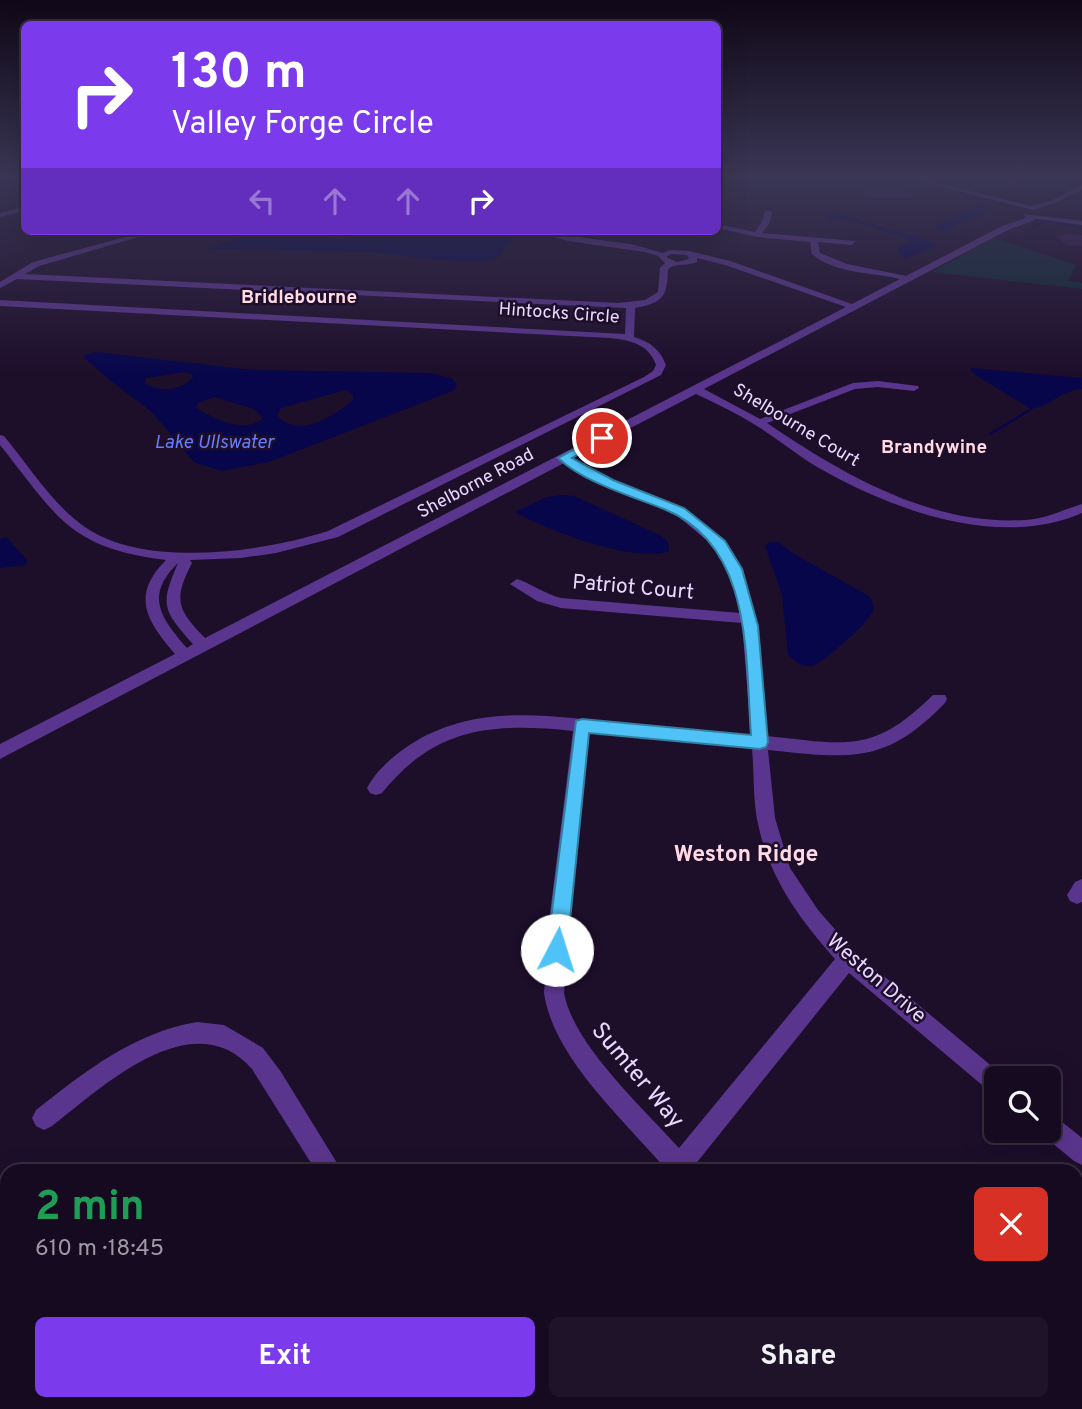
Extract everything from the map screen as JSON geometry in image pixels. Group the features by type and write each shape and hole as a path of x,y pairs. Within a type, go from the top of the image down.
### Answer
{"street":[{"path":"0,285 36,264 109,244"},
{"path":"609,244 637,247 662,255 677,251 691,259"},
{"path":"814,244 815,252 826,261 908,279"},
{"name":"Shelborne Road","path":"0,752 975,244"},
{"path":"662,255 662,259 670,263"},
{"path":"13,276 631,306 651,300 660,294 664,268 670,263 691,259 727,263 850,309"},
{"name":"Hintocks Circle","path":"0,303 629,338 651,348 659,357 660,368 653,377 344,529 279,551 240,555 180,555 122,549 82,531 0,438"},
{"path":"629,338 631,306"},
{"path":"759,423 853,386 878,384 914,388"},
{"name":"Shelbourne Court","path":"695,389 759,423 816,462 846,478 900,500 986,522 1021,524 1054,520 1082,508"},
{"name":"Weston Drive","path":"564,458 609,483 679,511 709,532 720,544 736,569 749,619 766,818 782,872 822,931 848,959 984,1072"},
{"path":"184,656 158,624 152,608 156,583 168,562 180,555 185,563 171,592 171,602 178,617 203,646"},
{"name":"Patriot Court","path":"517,584 542,598 561,603 749,619"},
{"path":"376,788 388,770 405,755 456,730 515,719 825,750 872,746 906,731 939,699"},
{"name":"Sumter Way","path":"582,725 558,936 554,993 556,1006 565,1030 582,1056 675,1164"},
{"path":"681,1164 848,959"},
{"path":"44,1118 114,1066 152,1044 190,1033 222,1037 250,1051 265,1067 326,1164"},
{"path":"1061,1136 1082,1153"}],"shaded area":[{"path":"984,244 1011,244 1076,265 1068,281 1082,283 1082,289 932,272"}],"water":[{"path":"224,244 508,244 497,258 482,262 372,252 208,249"},
{"path":"904,244 936,246 904,259 897,249"},
{"name":"Lake Ullswater","path":"96,352 253,370 430,373 451,378 457,384 455,390 269,462 221,471 194,462 152,412 83,356","holes":["184,372 192,374 193,378 176,388 164,389 145,384 146,378","346,390 353,395 353,400 336,413 316,423 305,425 286,422 277,415 281,408","214,397 254,409 263,418 247,425 229,424 196,408 198,403"]},
{"path":"970,369 1082,378 1082,389 1068,392 1045,405 1031,409 974,374"},
{"path":"574,496 662,536 668,542 669,551 654,554 613,549 569,536 515,512 547,497"},
{"path":"6,537 27,560 25,565 0,568 0,539"},
{"path":"778,542 794,554 869,596 873,605 870,616 855,633 812,666 801,665 788,655 782,595 765,546"}],"waterway":[{"path":"990,434 1028,411"}],"district":[{"name":"Bridlebourne","path":"299,298"},
{"name":"Brandywine","path":"934,448"},
{"name":"Weston Ridge","path":"746,855"}],"route":[{"path":"557,950 582,725 760,742 750,626 736,569 709,532 679,511 609,483 564,458 602,438"}]}
